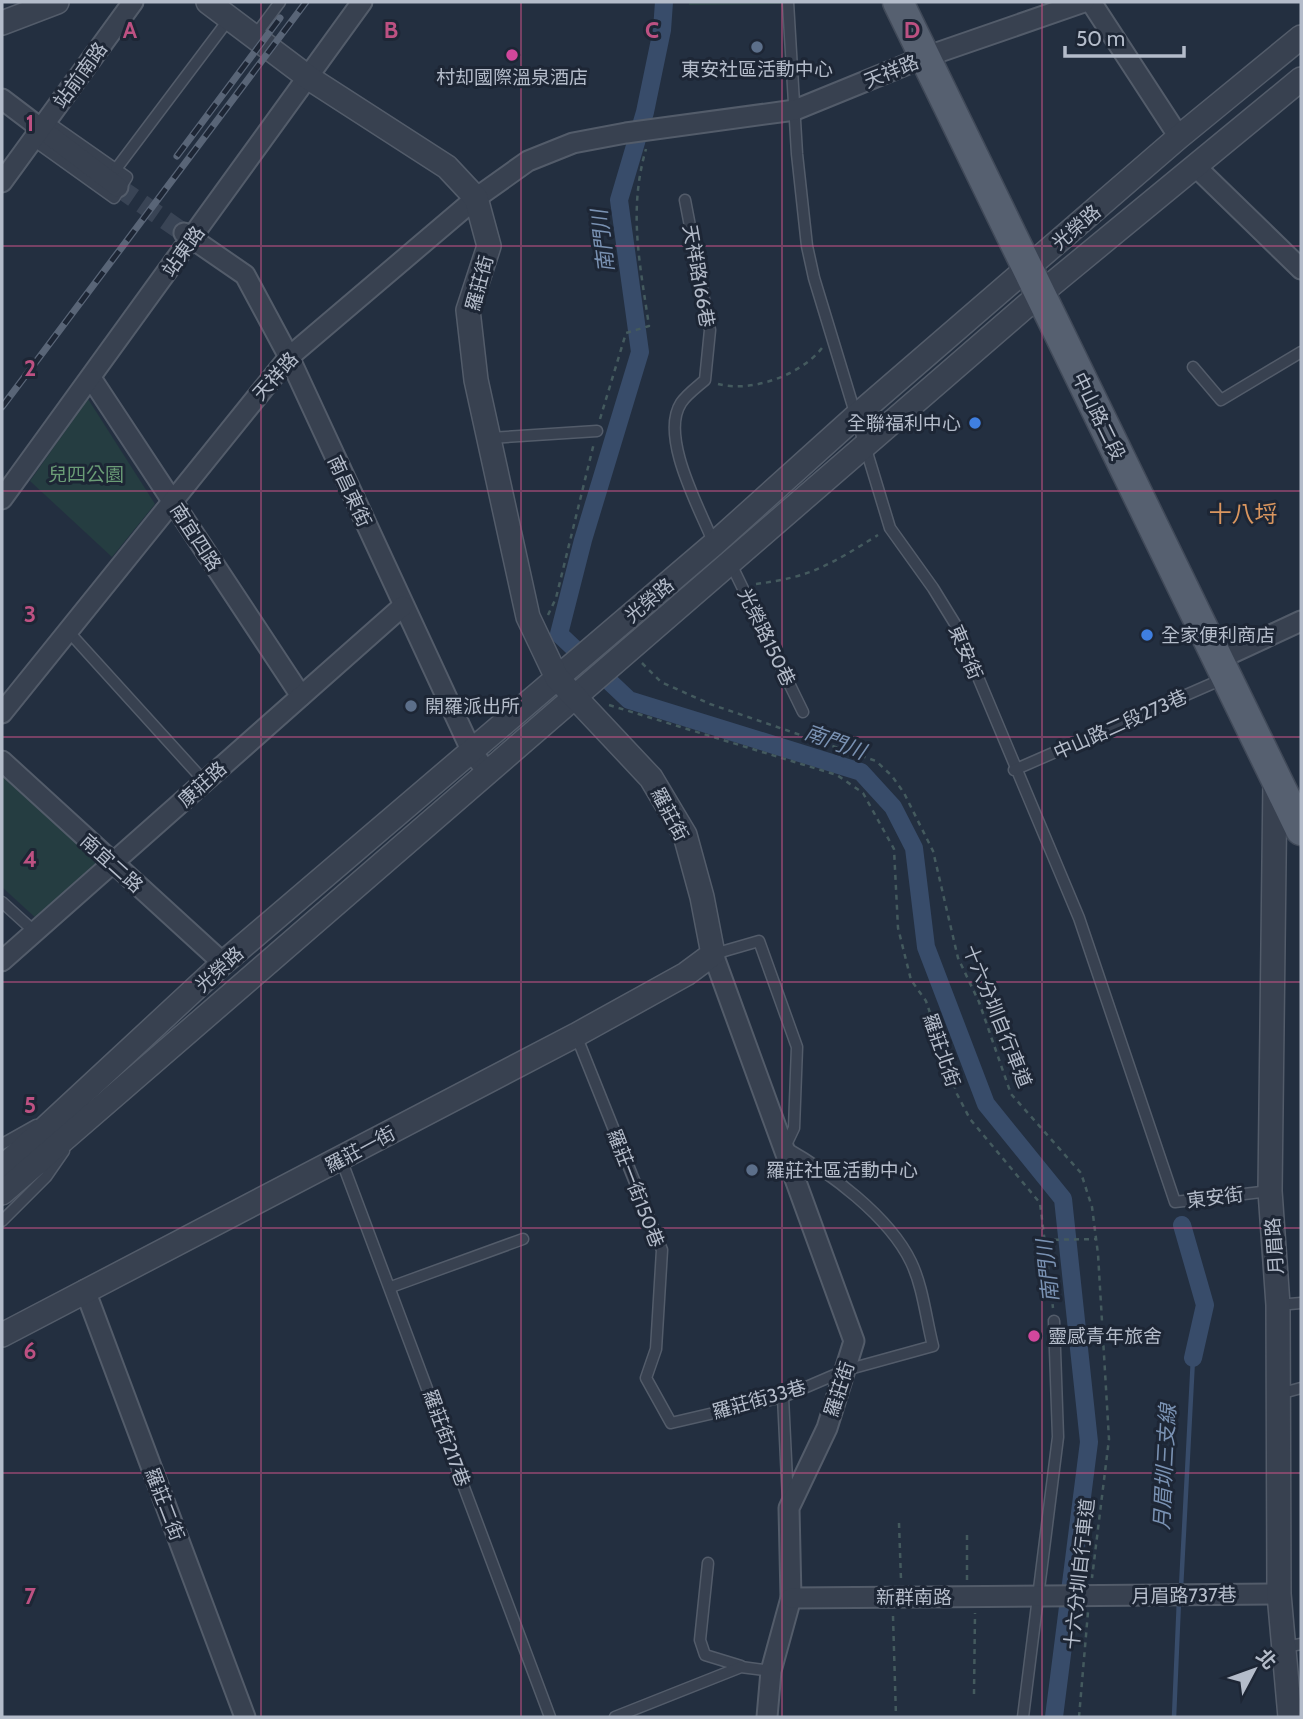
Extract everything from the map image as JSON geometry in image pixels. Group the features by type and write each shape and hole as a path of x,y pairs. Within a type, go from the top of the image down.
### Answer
{"main road":[{"name":"中山路二段","path":"898,2 1301,830"}],"street":[{"path":"2,23 57,2"},
{"name":"站前南路","path":"2,182 133,2"},
{"name":"羅莊街","path":"208,2 309,78 447,167 476,198 489,246 468,310 476,380 528,617 557,678 575,694 650,778 685,835 705,907 713,954 854,1341 827,1428 789,1508 791,1598 771,1671 767,1717"},
{"name":"站東路","path":"2,499 91,378 188,235 309,78 362,2"},
{"name":"天祥路","path":"2,713 289,357 476,198 528,161 572,144 626,133 795,110 925,57 1084,2"},
{"path":"1091,2 1179,137"},
{"name":"光榮路","path":"2,1168 79,1113 488,773 575,694 867,445 1179,137 1301,37"},
{"name":"光榮路","path":"2,1193 223,963 714,544 855,417 1034,281 1196,167 1301,79"},
{"path":"2,99 40,131 117,178"},
{"path":"1196,167 1301,270"},
{"name":"南昌東街","path":"188,235 245,275 289,357 472,752 488,773"},
{"name":"南宜四路","path":"91,378 300,696"},
{"name":"康莊路","path":"2,961 403,606"},
{"path":"1221,669 1301,621"},
{"name":"南宜二路","path":"2,761 223,963"},
{"name":"月眉路","path":"1275,775 1270,1191 1278,1305 1279,1594 1293,1645 1290,1717"},
{"name":"羅莊一街","path":"2,1335 576,1035 686,974 713,954"},
{"name":"羅莊二街","path":"85,1290 245,1717"},
{"name":"月眉路737巷","path":"1043,1596 1279,1594"},
{"name":"新群南路","path":"791,1598 1043,1596"}],"lane":[{"path":"254,37 280,2"},
{"name":"東安街","path":"788,2 807,246 855,417 867,445 890,528 957,627 1014,770 1079,918 1175,1202 1270,1191"},
{"path":"117,178 229,18"},
{"name":"天祥路166巷","path":"685,200 710,330 705,380"},
{"path":"1193,367 1221,400 1301,352"},
{"path":"705,380 680,404 674,431 678,455 714,544"},
{"path":"489,438 597,431"},
{"name":"光榮路150巷","path":"730,562 803,712"},
{"path":"68,630 205,782"},
{"name":"中山路二段273巷","path":"1014,770 1221,669"},
{"path":"2,901 35,932"},
{"path":"713,954 759,941 797,1047 794,1128 785,1147"},
{"name":"羅莊一街150巷","path":"576,1035 662,1250 656,1349 646,1378 671,1423"},
{"path":"2,1144 79,1113"},
{"path":"2,1221 46,1177 79,1113"},
{"name":"羅莊街33巷","path":"671,1423 783,1397 846,1370 933,1346 912,1265 897,1236 820,1167 785,1147"},
{"name":"羅莊街217巷","path":"341,1159 550,1717"},
{"path":"391,1287 523,1239"},
{"path":"1278,1305 1301,1303"},
{"path":"1023,1717 1043,1596 1058,1437 1054,1321"},
{"path":"1279,1394 1301,1388"},
{"path":"783,1397 789,1508"},
{"path":"708,1563 700,1640 705,1655 741,1667 771,1671"},
{"path":"615,1717 741,1667"}],"path":[{"path":"537,637 556,598 597,431 626,334 649,326 635,236 637,181 652,129"},
{"path":"705,380 733,388 773,380 815,358 832,337"},
{"path":"742,586 792,579 821,570 890,528"},
{"name":"十六分圳自行車道","path":"628,649 661,682 710,704 876,761 892,776 922,824 933,851 958,958 979,1002 1011,1094 1081,1173 1092,1207 1096,1239 1109,1439 1085,1596 1079,1717"},
{"name":"羅莊北街","path":"575,694 837,775 863,793 894,849 898,929 911,980 926,1001 957,1094 970,1119 1040,1203 1054,1321"},
{"path":"1044,1240 1096,1239"},
{"path":"896,1717 899,1523"},
{"path":"967,1535 972,1597 974,1694"}],"green space":[{"path":"689,2 780,2 780,4 689,5"},
{"name":"兒四公園","path":"88,399 155,504 112,557 30,481"},
{"path":"2,772 98,863 38,920 2,887"}],"waterway":[{"name":"南門川","path":"664,2 662,30 645,112 619,200 640,352 583,540 559,634 629,700 861,772 893,807 914,848 926,947 986,1104 1063,1199 1089,1442 1054,1717"},
{"name":"月眉圳三支線","path":"1182,1225 1205,1305 1193,1358"},
{"name":"月眉圳三支線","path":"1181,1588 1193,1358"},
{"name":"月眉圳三支線","path":"1174,1717 1179,1600"}],"tunnel":[{"path":"118,187 184,233"}],"railway":[{"path":"2,407 306,2"},
{"path":"177,156 280,18"}],"place":[{"name":"東安社區活動中心","path":"757,47"},
{"name":"村却國際溫泉酒店","path":"512,55"},
{"name":"全聯福利中心","path":"975,423"},
{"name":"全家便利商店","path":"1147,635"},
{"name":"開羅派出所","path":"411,706"},
{"name":"羅莊社區活動中心","path":"752,1170"},
{"name":"靈感青年旅舍","path":"1034,1336"}],"district":[{"name":"十八埒","path":"1243,514"}]}
